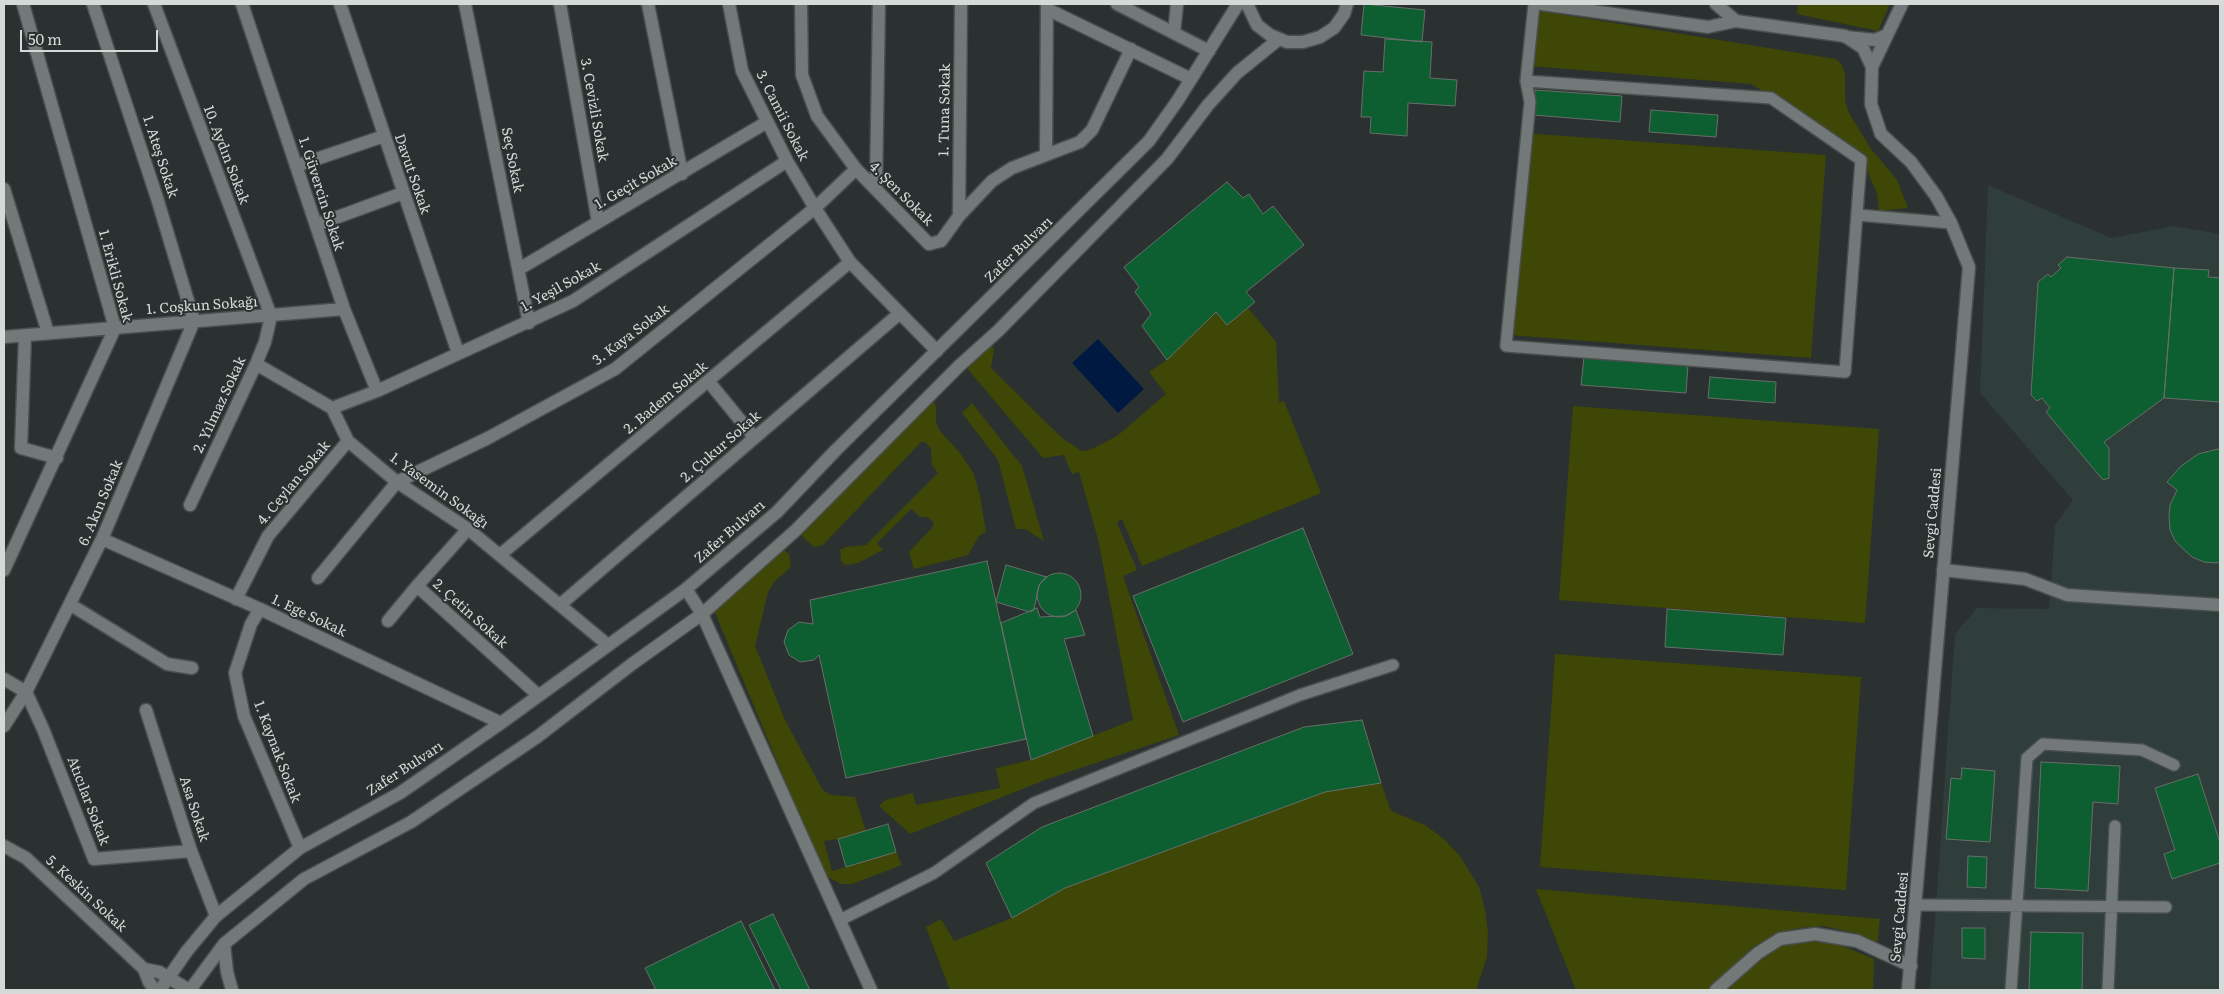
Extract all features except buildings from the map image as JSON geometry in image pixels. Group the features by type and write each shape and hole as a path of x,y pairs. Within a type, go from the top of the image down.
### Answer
{"street":[{"name":"1. Erikli Sokak","path":"4,570 115,328 23,4"},
{"name":"1. Ateş Sokak","path":"93,4 157,198 194,321"},
{"name":"10. Aydın Sokak","path":"154,4 271,316"},
{"name":"1. Güvercin Sokak","path":"242,4 344,309 377,391"},
{"name":"Davut Sokak","path":"340,4 458,353"},
{"name":"Seç Sokak","path":"465,4 529,322"},
{"name":"3. Cevizli Sokak","path":"560,4 598,222"},
{"path":"648,4 682,174"},
{"name":"3. Camii Sokak","path":"729,4 742,71 787,161 815,208"},
{"name":"4. Şen Sokak","path":"801,4 802,75 816,116 856,169 876,187 929,244 941,241 959,216 992,181 1012,168 1080,142 1092,130 1131,49"},
{"path":"876,187 879,4"},
{"name":"1. Tuna Sokak","path":"959,216 961,4"},
{"path":"1117,4 1209,51"},
{"path":"1174,33 1177,4"},
{"name":"Zafer Bulvarı","path":"160,990 216,916 300,848 400,793 502,723 686,589 777,512 1149,142 1238,4"},
{"path":"1247,4 1257,25 1270,36 1286,42 1304,42 1320,38 1334,28 1344,14 1347,4"},
{"path":"1541,4 1607,9 1708,26 1736,21 1875,40 1887,35"},
{"path":"1716,4 1736,21"},
{"path":"1872,67 1902,4"},
{"path":"1046,154 1047,6 1191,79"},
{"path":"1845,36 1863,48 1872,67"},
{"path":"144,969 168,977 190,990 224,944 304,879 411,822 537,737 632,664 702,614 796,530 959,366 998,331 1168,159 1208,105 1237,73 1279,39"},
{"name":"Sevgi Caddesi","path":"1872,67 1871,104 1881,134 1911,162 1936,196 1951,223 1968,267 1908,990"},
{"name":"1. Geçit Sokak","path":"519,268 682,174 767,122"},
{"path":"296,166 384,136"},
{"name":"1. Yeşil Sokak","path":"332,408 377,391 573,301 787,161"},
{"name":"3. Kaya Sokak","path":"397,482 488,438 615,369 815,208 856,169"},
{"path":"4,189 48,333"},
{"path":"316,225 403,193"},
{"path":"815,208 850,262 937,351"},
{"name":"2. Badem Sokak","path":"500,554 709,382 850,262"},
{"name":"1. Coşkun Sokağı","path":"4,337 344,309"},
{"name":"2. Çukur Sokak","path":"561,604 900,313"},
{"name":"2. Yılmaz Sokak","path":"190,505 256,364 265,342 271,316"},
{"name":"6. Akın Sokak","path":"4,724 26,692 71,605 102,539 194,321"},
{"path":"24,336 21,448 57,458"},
{"path":"256,364 332,408"},
{"path":"709,382 754,437"},
{"name":"1. Yasemin Sokağı","path":"332,408 348,441 397,482 468,529 608,644"},
{"name":"4. Ceylan Sokak","path":"236,599 268,536 348,441"},
{"path":"318,578 397,482"},
{"name":"2. Çetin Sokak","path":"468,529 417,586 538,695"},
{"name":"1. Ege Sokak","path":"102,539 260,609 502,723"},
{"path":"1943,570 2025,579 2067,595 2220,605"},
{"path":"388,621 417,586"},
{"path":"686,589 702,614 871,990"},
{"path":"71,605 167,664 192,668"},
{"name":"1. Kaynak Sokak","path":"260,609 252,624 235,673 244,716 300,848"},
{"path":"4,678 26,692"},
{"name":"Atıcılar Sokak","path":"26,692 43,729 94,859 192,851"},
{"name":"Asa Sokak","path":"146,710 192,851 216,916"},
{"name":"5. Keskin Sokak","path":"4,846 26,858 144,969"},
{"path":"1716,990 1758,953 1780,939 1815,934 1857,941 1911,966"},
{"path":"224,944 227,972 232,990"},
{"path":"144,969 155,990"}],"lane":[{"path":"1526,81 1771,98 1861,160 1845,372 1506,346 1530,102 1526,81 1534,4"},
{"path":"1858,215 1951,223"},
{"path":"840,920 934,873 1034,803 1300,695 1393,665"},
{"path":"2011,990 2015,906 2027,758 2043,744 2142,750 2174,765"},
{"path":"2108,990 2115,826"},
{"path":"1915,905 2166,907"}],"shaded area":[{"path":"1988,185 2111,238 2174,226 2220,234 2220,990 1930,990 1955,634 1977,608 2049,609 2055,525 2073,500 1980,393"}],"green space":[{"path":"1798,4 1890,4 1878,31 1797,14"},
{"path":"1540,11 1836,59 1842,65 1845,74 1845,100 1849,113 1871,149 1897,180 1908,208 1879,211 1877,194 1861,156 1843,139 1751,84 1530,66"},
{"path":"1523,133 1826,155 1811,358 1509,335"},
{"path":"1248,308 1276,342 1279,403 1284,401 1321,493 1142,566 1122,519 1117,522 1137,570 1123,576 1179,735 1045,780 910,834 879,806 885,800 913,793 916,805 1000,788 996,768 1031,760 1133,720 1098,539 1079,472 1072,474 1064,455 1043,458 966,367 992,346 994,349 991,368 1063,439 1082,451 1092,449 1117,436 1166,394 1149,372 1167,360 1216,312 1227,325"},
{"path":"933,401 936,406 936,423 940,431 960,453 974,474 980,496 986,532 979,536 968,555 914,569 909,552 932,528 934,522 927,517 920,517 911,509 877,543 883,550 858,563 845,565 841,561 840,550 846,547 866,545 938,473 932,465 931,449 925,442 921,442 823,545 814,547 801,535 801,528"},
{"path":"972,403 1022,466 1044,541 1025,529 1016,529 998,460 962,413"},
{"path":"1573,406 1879,429 1865,623 1559,600"},
{"path":"784,550 789,554 791,567 775,581 768,592 755,646 785,720 822,789 830,795 855,797 866,831 824,841 832,871 896,852 902,865 852,884 841,884 830,878 822,869 713,608 778,551"},
{"path":"1555,654 1861,677 1846,890 1540,867"},
{"path":"1381,783 1391,811 1425,825 1444,839 1460,856 1479,887 1488,933 1487,957 1476,990 950,990 926,927 941,919 954,941 1012,918 1065,888 1325,792"},
{"path":"1536,889 1880,919 1877,946 1856,933 1823,926 1798,928 1777,933 1753,947 1708,990 1576,990"},
{"path":"1815,939 1835,943 1874,959 1873,990 1726,990 1759,957 1777,946"}],"water":[{"path":"1098,339 1144,389 1118,413 1072,363"}]}
